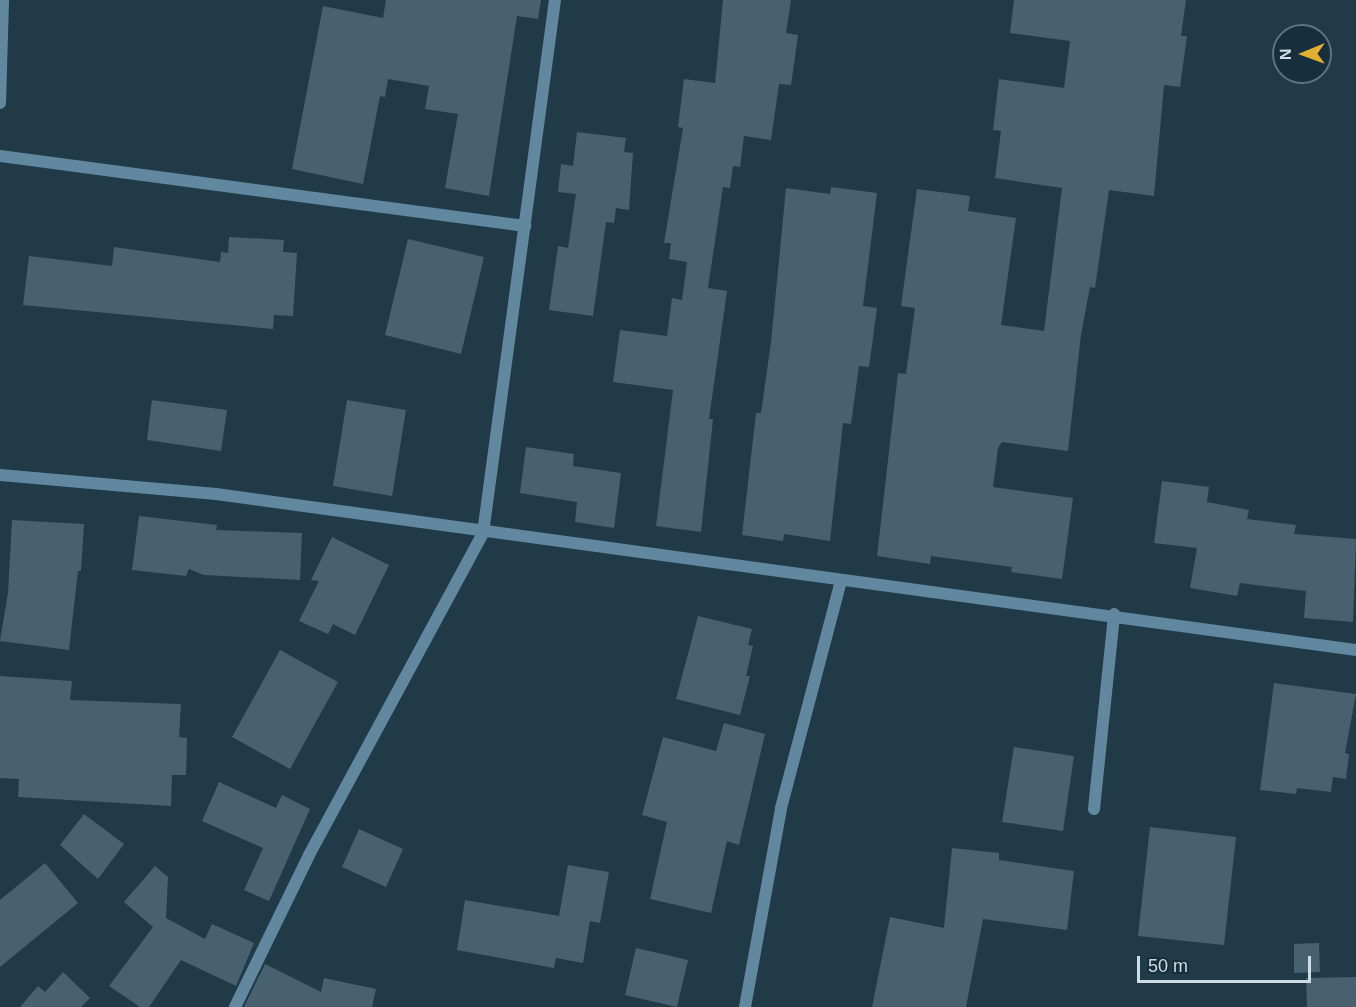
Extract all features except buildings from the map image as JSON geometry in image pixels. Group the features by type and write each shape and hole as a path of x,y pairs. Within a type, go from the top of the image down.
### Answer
{"street":[{"path":"0,103 3,0"},
{"path":"235,1007 309,855 483,533 555,0"},
{"path":"0,156 525,226"},
{"path":"0,475 216,494 483,533 841,581 1114,614 1356,650"},
{"path":"745,1007 781,808 841,581"},
{"path":"1094,809 1114,614"}]}
